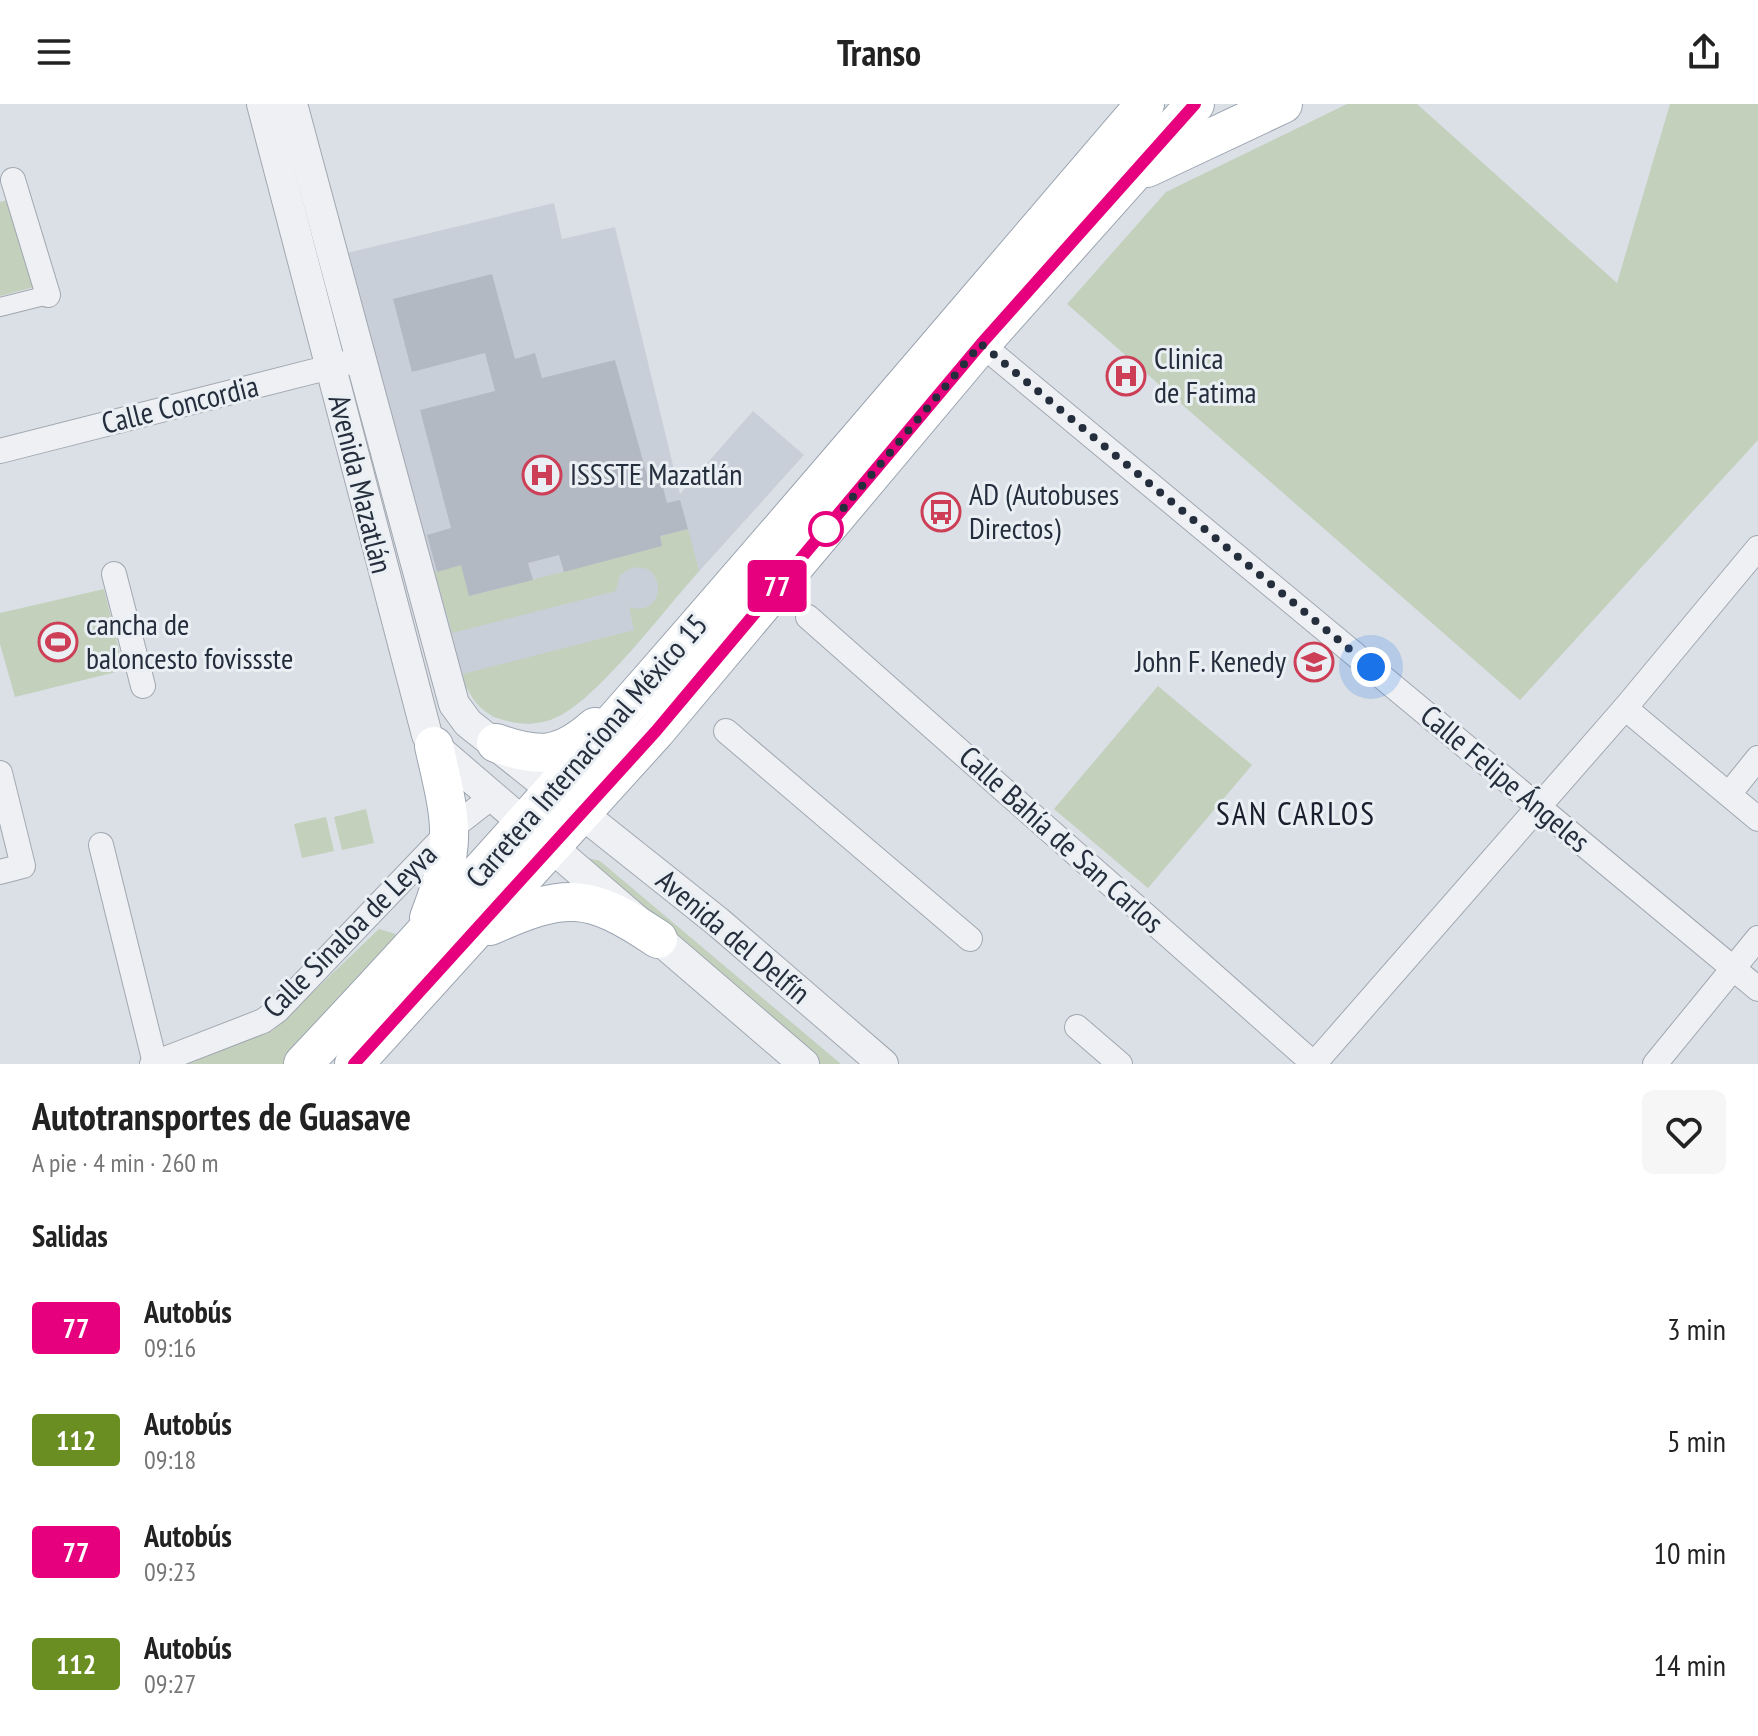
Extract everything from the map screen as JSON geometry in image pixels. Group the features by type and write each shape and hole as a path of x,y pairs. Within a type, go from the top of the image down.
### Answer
{"main road":[{"name":"Carretera Internacional México 15","path":"303,1064 422,938 539,834 568,800 628,707 1145,104"},
{"name":"Carretera Internacional México 15","path":"568,800 656,731 981,344 1195,104"},
{"path":"1134,175 1283,104"},
{"path":"496,743 525,753 562,751 604,719 628,707"},
{"path":"422,938 447,872 452,828 434,746"},
{"name":"Carretera Internacional México 15","path":"354,1064 477,932 539,834"},
{"path":"477,932 540,903 570,900 600,905 658,939"}],"street":[{"name":"Avenida Mazatlán","path":"262,104 423,722 434,746 539,834"},
{"name":"Avenida Mazatlán","path":"292,104 454,704 468,723 568,800"},
{"path":"0,307 48,295 10,191"},
{"name":"Calle Felipe Ángeles","path":"981,344 1758,989"},
{"name":"Calle Concordia","path":"0,451 360,359"},
{"path":"1314,1064 1625,708 1758,548"},
{"path":"114,574 143,686"},
{"name":"Calle Bahía de San Carlos","path":"808,617 1314,1064"},
{"path":"1625,708 1758,819"},
{"path":"726,731 970,939"},
{"path":"1729,794 1758,758"},
{"path":"0,773 11,869"},
{"name":"Calle Sinaloa de Leyva","path":"154,1064 263,1021 278,1010 452,828 493,796"},
{"name":"Avenida del Delfín","path":"568,800 883,1064"},
{"name":"Avenida del Delfín","path":"539,834 804,1064"},
{"path":"101,845 154,1064"},
{"path":"1655,1064 1758,938"},
{"path":"1077,1027 1120,1064"}],"shaded area":[{"name":"ISSSTE Mazatlán","path":"554,203 562,239 615,227 680,494 753,411 804,455 585,698 560,716 529,724 493,717 465,687 347,253"}],"green space":[{"path":"1347,104 1417,104 1617,283 1670,104 1758,104 1758,440 1520,700 1067,304 1166,192"},
{"path":"15,198 38,286 0,296 0,202"},
{"path":"688,529 699,571 613,671 575,706 552,719 522,723 493,716 475,701 463,674 634,630 629,607 638,609 652,603 658,583 648,569 633,567 620,575 616,591 452,633 435,572 461,565 470,596 662,546 660,536"},
{"path":"104,589 124,670 15,697 0,644 0,613"},
{"path":"1158,686 1252,765 1148,888 1054,809"},
{"path":"366,809 374,843 342,850 334,817"},
{"path":"326,817 334,851 302,858 294,824"},
{"path":"588,858 600,861 841,1064 813,1064 590,868"},
{"path":"379,929 396,934 385,955 284,1064 187,1064 272,1031"}],"building":[{"path":"492,274 515,359 535,353 542,378 615,360 650,486 662,483 667,503 680,500 688,529 660,536 662,546 564,572 559,555 528,563 533,580 469,596 461,565 437,572 427,535 451,528 420,410 495,391 485,353 412,372 393,299"}],"bus line":[{"name":"77","path":"354,1064 477,932 656,731 981,344 1195,104"}],"place":[{"name":"Clinica de Fatima","path":"1126,376"},
{"name":"ISSSTE Mazatlán","path":"542,475"},
{"name":"AD (Autobuses Directos)","path":"941,512"},
{"name":"cancha de baloncesto fovissste","path":"58,642"},
{"name":"John F. Kenedy","path":"1314,662"}],"district":[{"name":"SAN CARLOS","path":"1296,814"}],"route":[{"path":"826,529 821,535 981,344 1371,667"}]}
